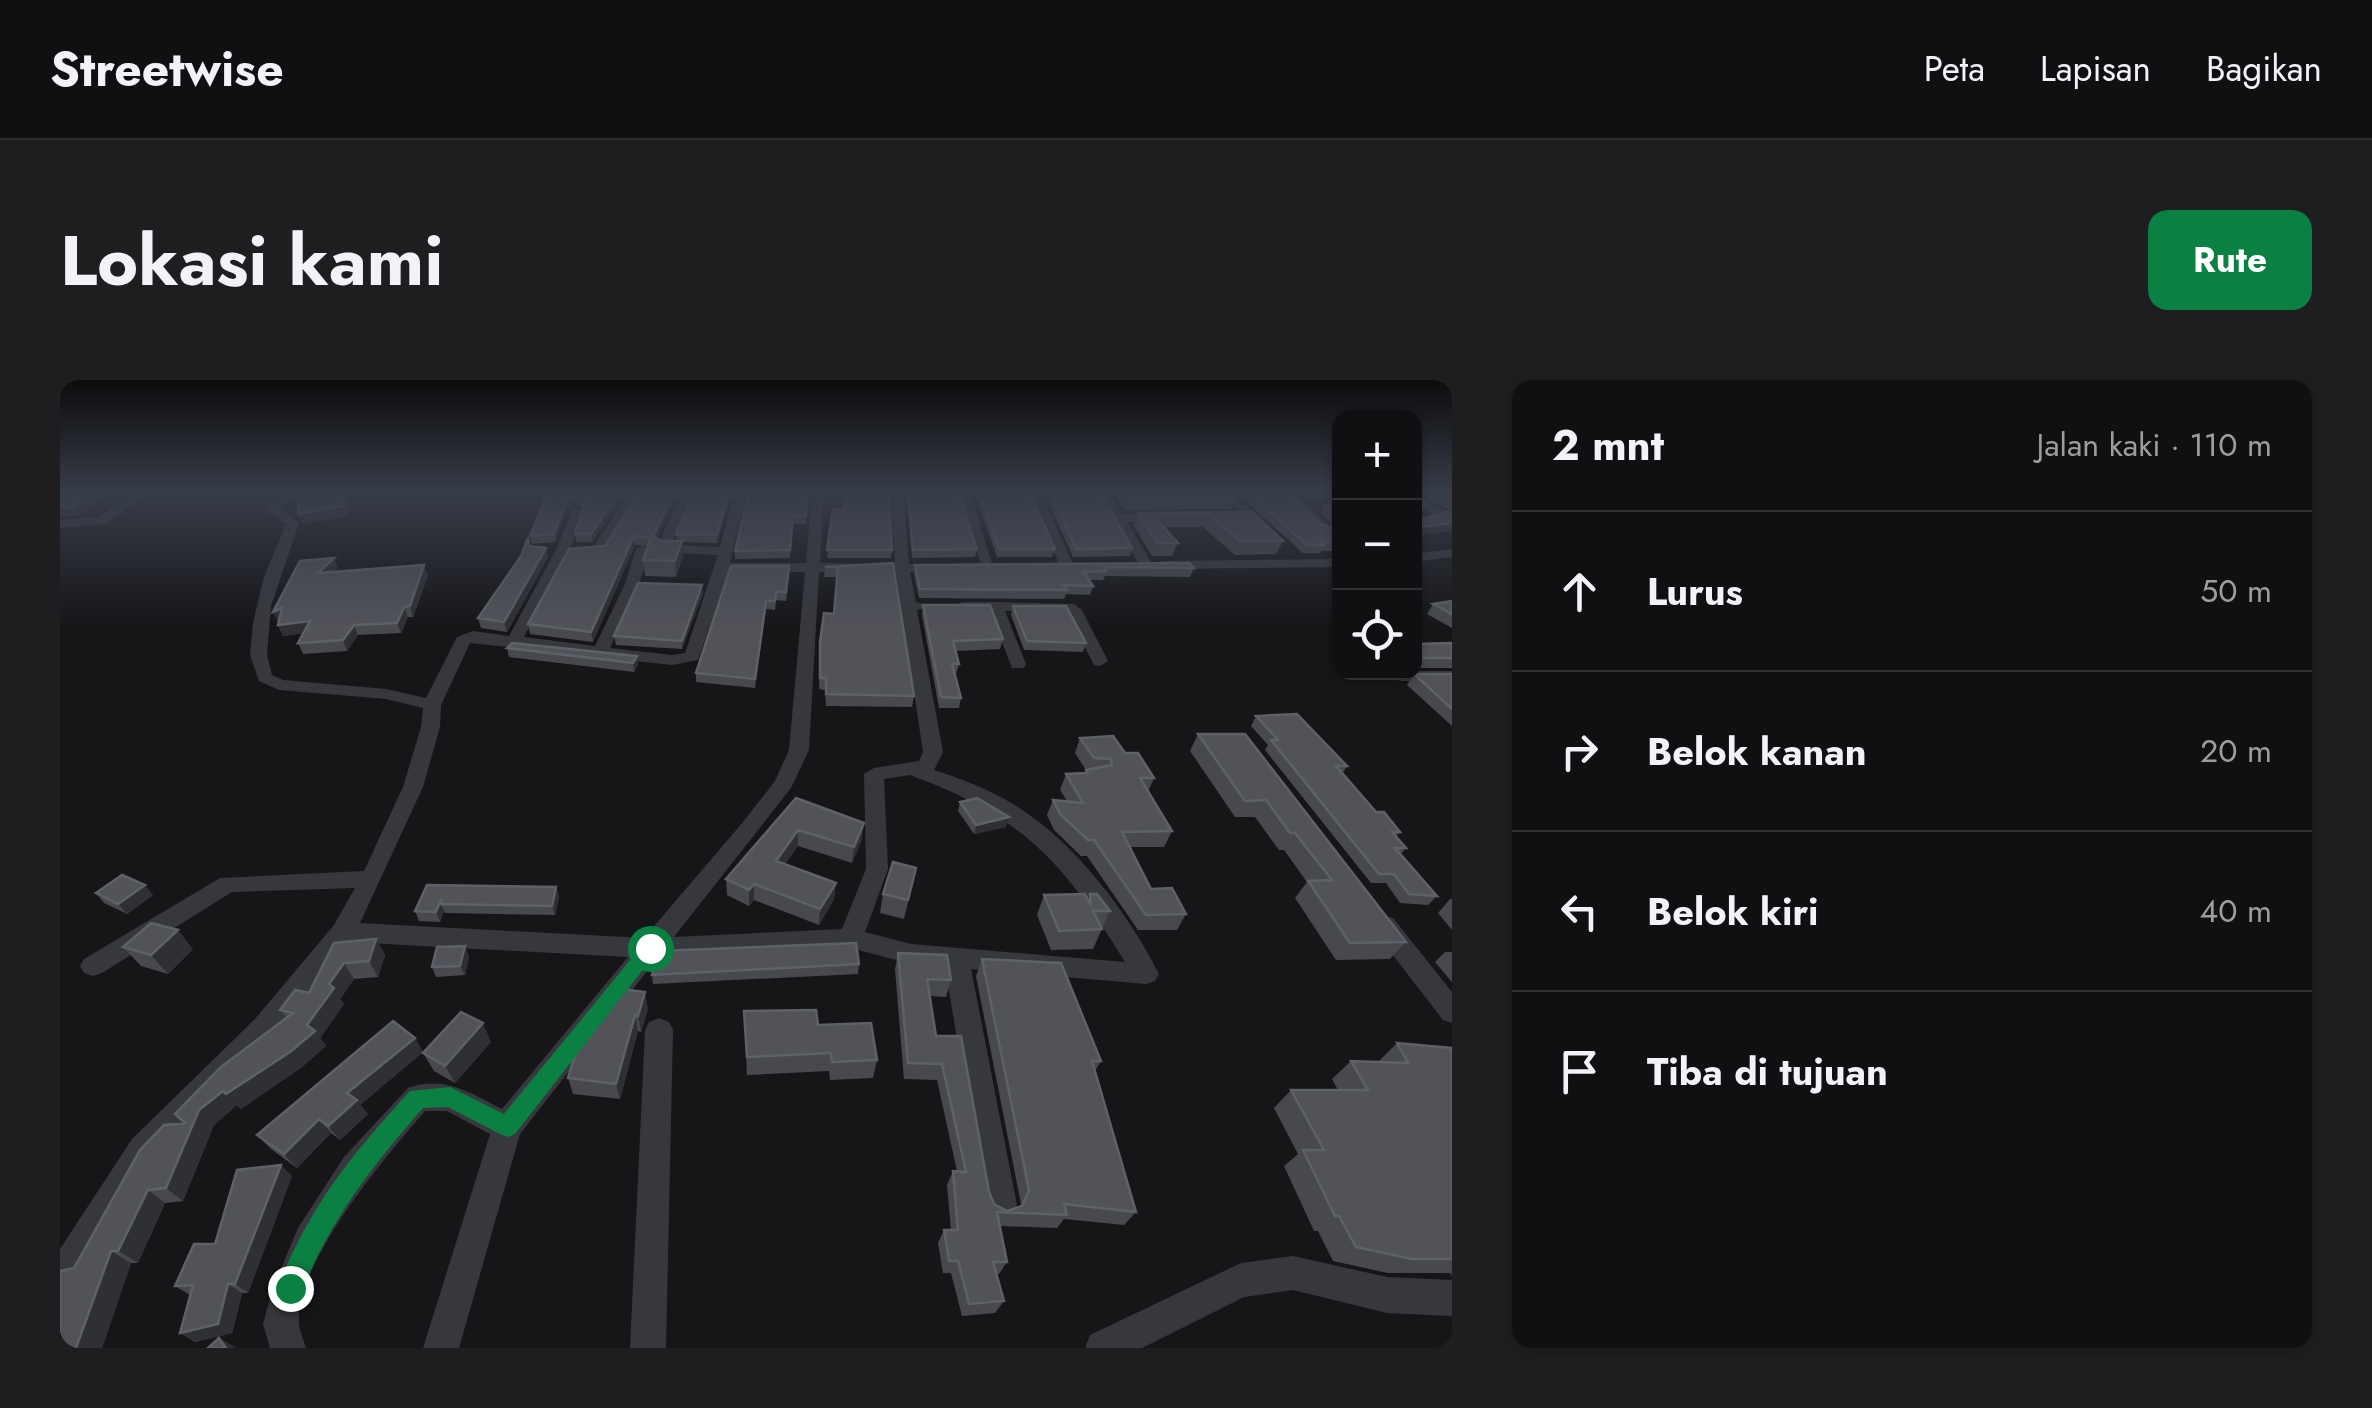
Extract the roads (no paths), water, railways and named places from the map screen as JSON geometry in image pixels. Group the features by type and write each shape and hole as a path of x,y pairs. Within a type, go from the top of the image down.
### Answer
{"street":[{"path":"288,537 265,604 257,660 264,677 278,685 386,694 432,705"},
{"path":"516,639 563,537"},
{"path":"601,650 632,584 621,549 624,537"},
{"path":"663,550 668,537"},
{"path":"60,1280 143,1150 265,1027 343,932 414,778 433,719 432,705 463,640 473,636 516,639 672,660 692,657 709,585 724,559 729,537"},
{"path":"441,1348 508,1127 751,828 794,766 799,750 814,537"},
{"path":"851,938 877,869 874,774 928,766 933,752 900,537"},
{"path":"979,537 989,567"},
{"path":"1054,537 1067,566"},
{"path":"1129,537 1146,565"},
{"path":"1271,537 1274,540"},
{"path":"557,550 663,550 812,568 954,568"},
{"path":"1286,552 1298,563"},
{"path":"1422,557 1452,553"},
{"path":"1422,559 1444,570"},
{"path":"1126,565 1332,563"},
{"path":"1048,566 1087,566"},
{"path":"972,568 1008,567"},
{"path":"632,584 649,584"},
{"path":"910,606 1069,607 1100,661"},
{"path":"996,606 1018,664"},
{"path":"1444,676 1452,689"},
{"path":"343,932 650,948 851,938 911,954 1146,974 1086,884 1025,823 983,796 916,770"},
{"path":"93,966 228,884 370,879"},
{"path":"1370,907 1452,1012"},
{"path":"956,958 1001,1205"},
{"path":"648,1348 659,1030"},
{"path":"288,1348 280,1324 310,1240 355,1168 418,1098 450,1097 508,1127"},
{"path":"1102,1348 1241,1280 1293,1273 1387,1295 1452,1298"}]}
